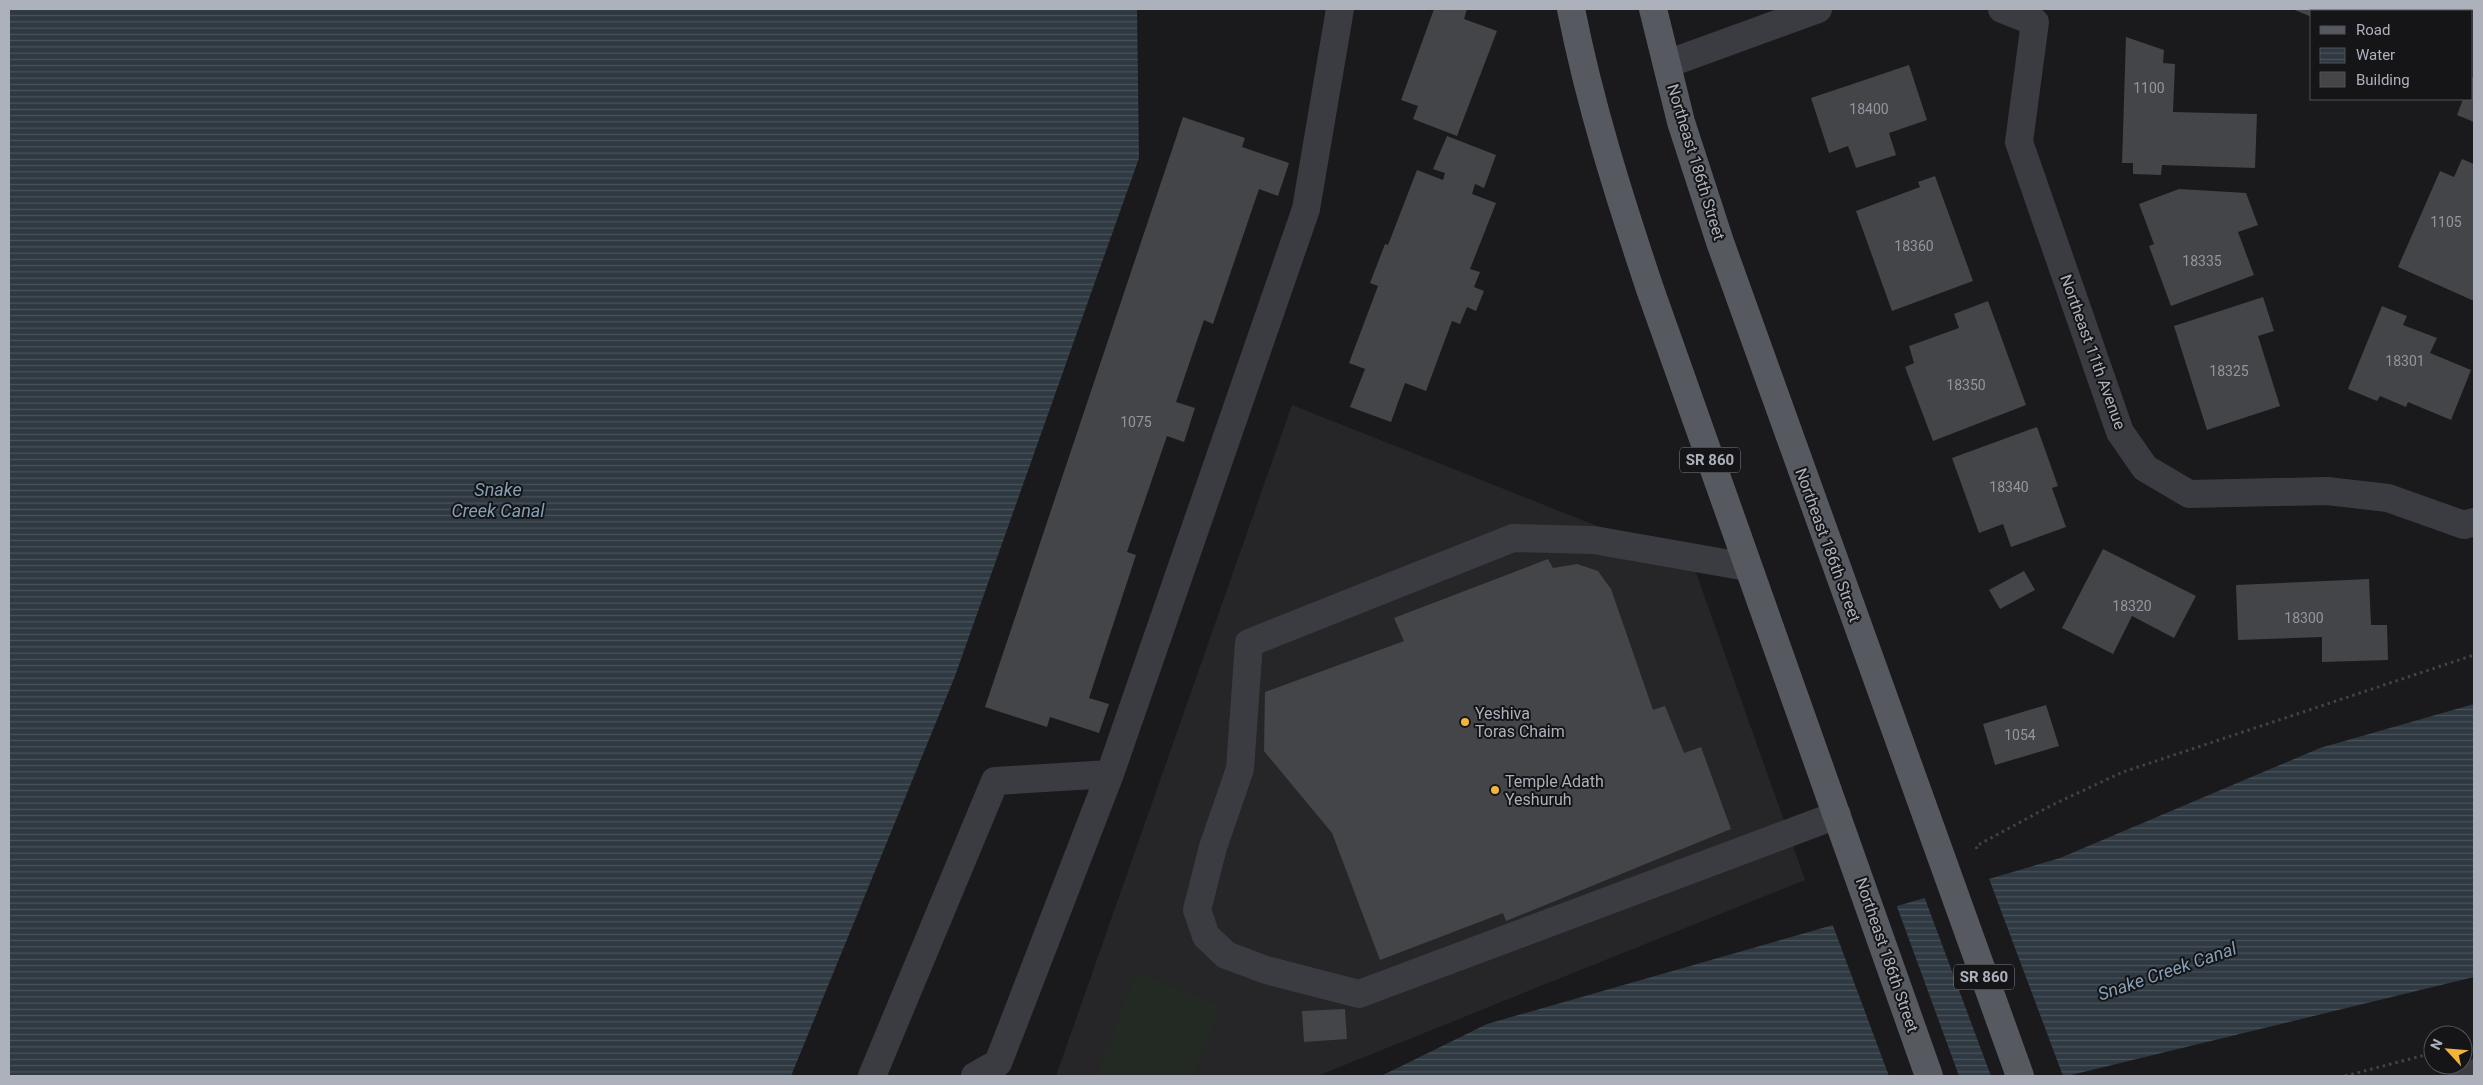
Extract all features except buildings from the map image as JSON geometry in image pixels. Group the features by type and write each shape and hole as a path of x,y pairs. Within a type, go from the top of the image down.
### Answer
{"main road":[{"name":"Northeast 186th Street","path":"1571,9 1590,98 1612,172 1747,567 1929,1076"},
{"name":"Northeast 186th Street","path":"1652,9 1682,122 1720,242 2020,1076"}],"street":[{"path":"976,1076 998,1063 1110,774 1306,209 1340,9"},
{"path":"1667,64 1818,9"},
{"name":"Northeast 11th Avenue","path":"2002,9 2039,15 2019,142 2120,432 2145,468 2189,494 2327,491 2388,498 2464,525 2474,522"},
{"path":"1747,567 1594,540 1514,538 1249,643 1240,769 1212,847 1197,910 1206,936 1226,955 1266,970 1359,994 1837,815"},
{"path":"872,1076 995,781 1110,774"},
{"path":"2462,1076 2474,1073"}],"path":[{"path":"1976,846 2052,805 2123,772 2474,655"},
{"path":"2345,1076 2423,1056"}],"shaded area":[{"name":"Yeshiva Toras Chaim","path":"1292,405 1693,564 1805,880 1317,1076 1056,1076"},
{"path":"1137,972 1221,1006 1193,1076 1096,1076"}],"water":[{"name":"Snake Creek Canal","path":"9,9 1137,9 1139,158 955,676 791,1076 9,1076"},
{"name":"Snake Creek Canal","path":"2474,704 2474,977 2067,1076 1381,1076 1487,1024 2060,858 2320,748"}],"pier":[{"path":"1988,876 2063,1076 1991,1076 1924,896"},
{"path":"1896,904 1959,1076 1889,1076 1832,923"}],"place":[{"name":"Yeshiva Toras Chaim","path":"1465,722"},
{"name":"Temple Adath Yeshuruh","path":"1495,790"}]}
